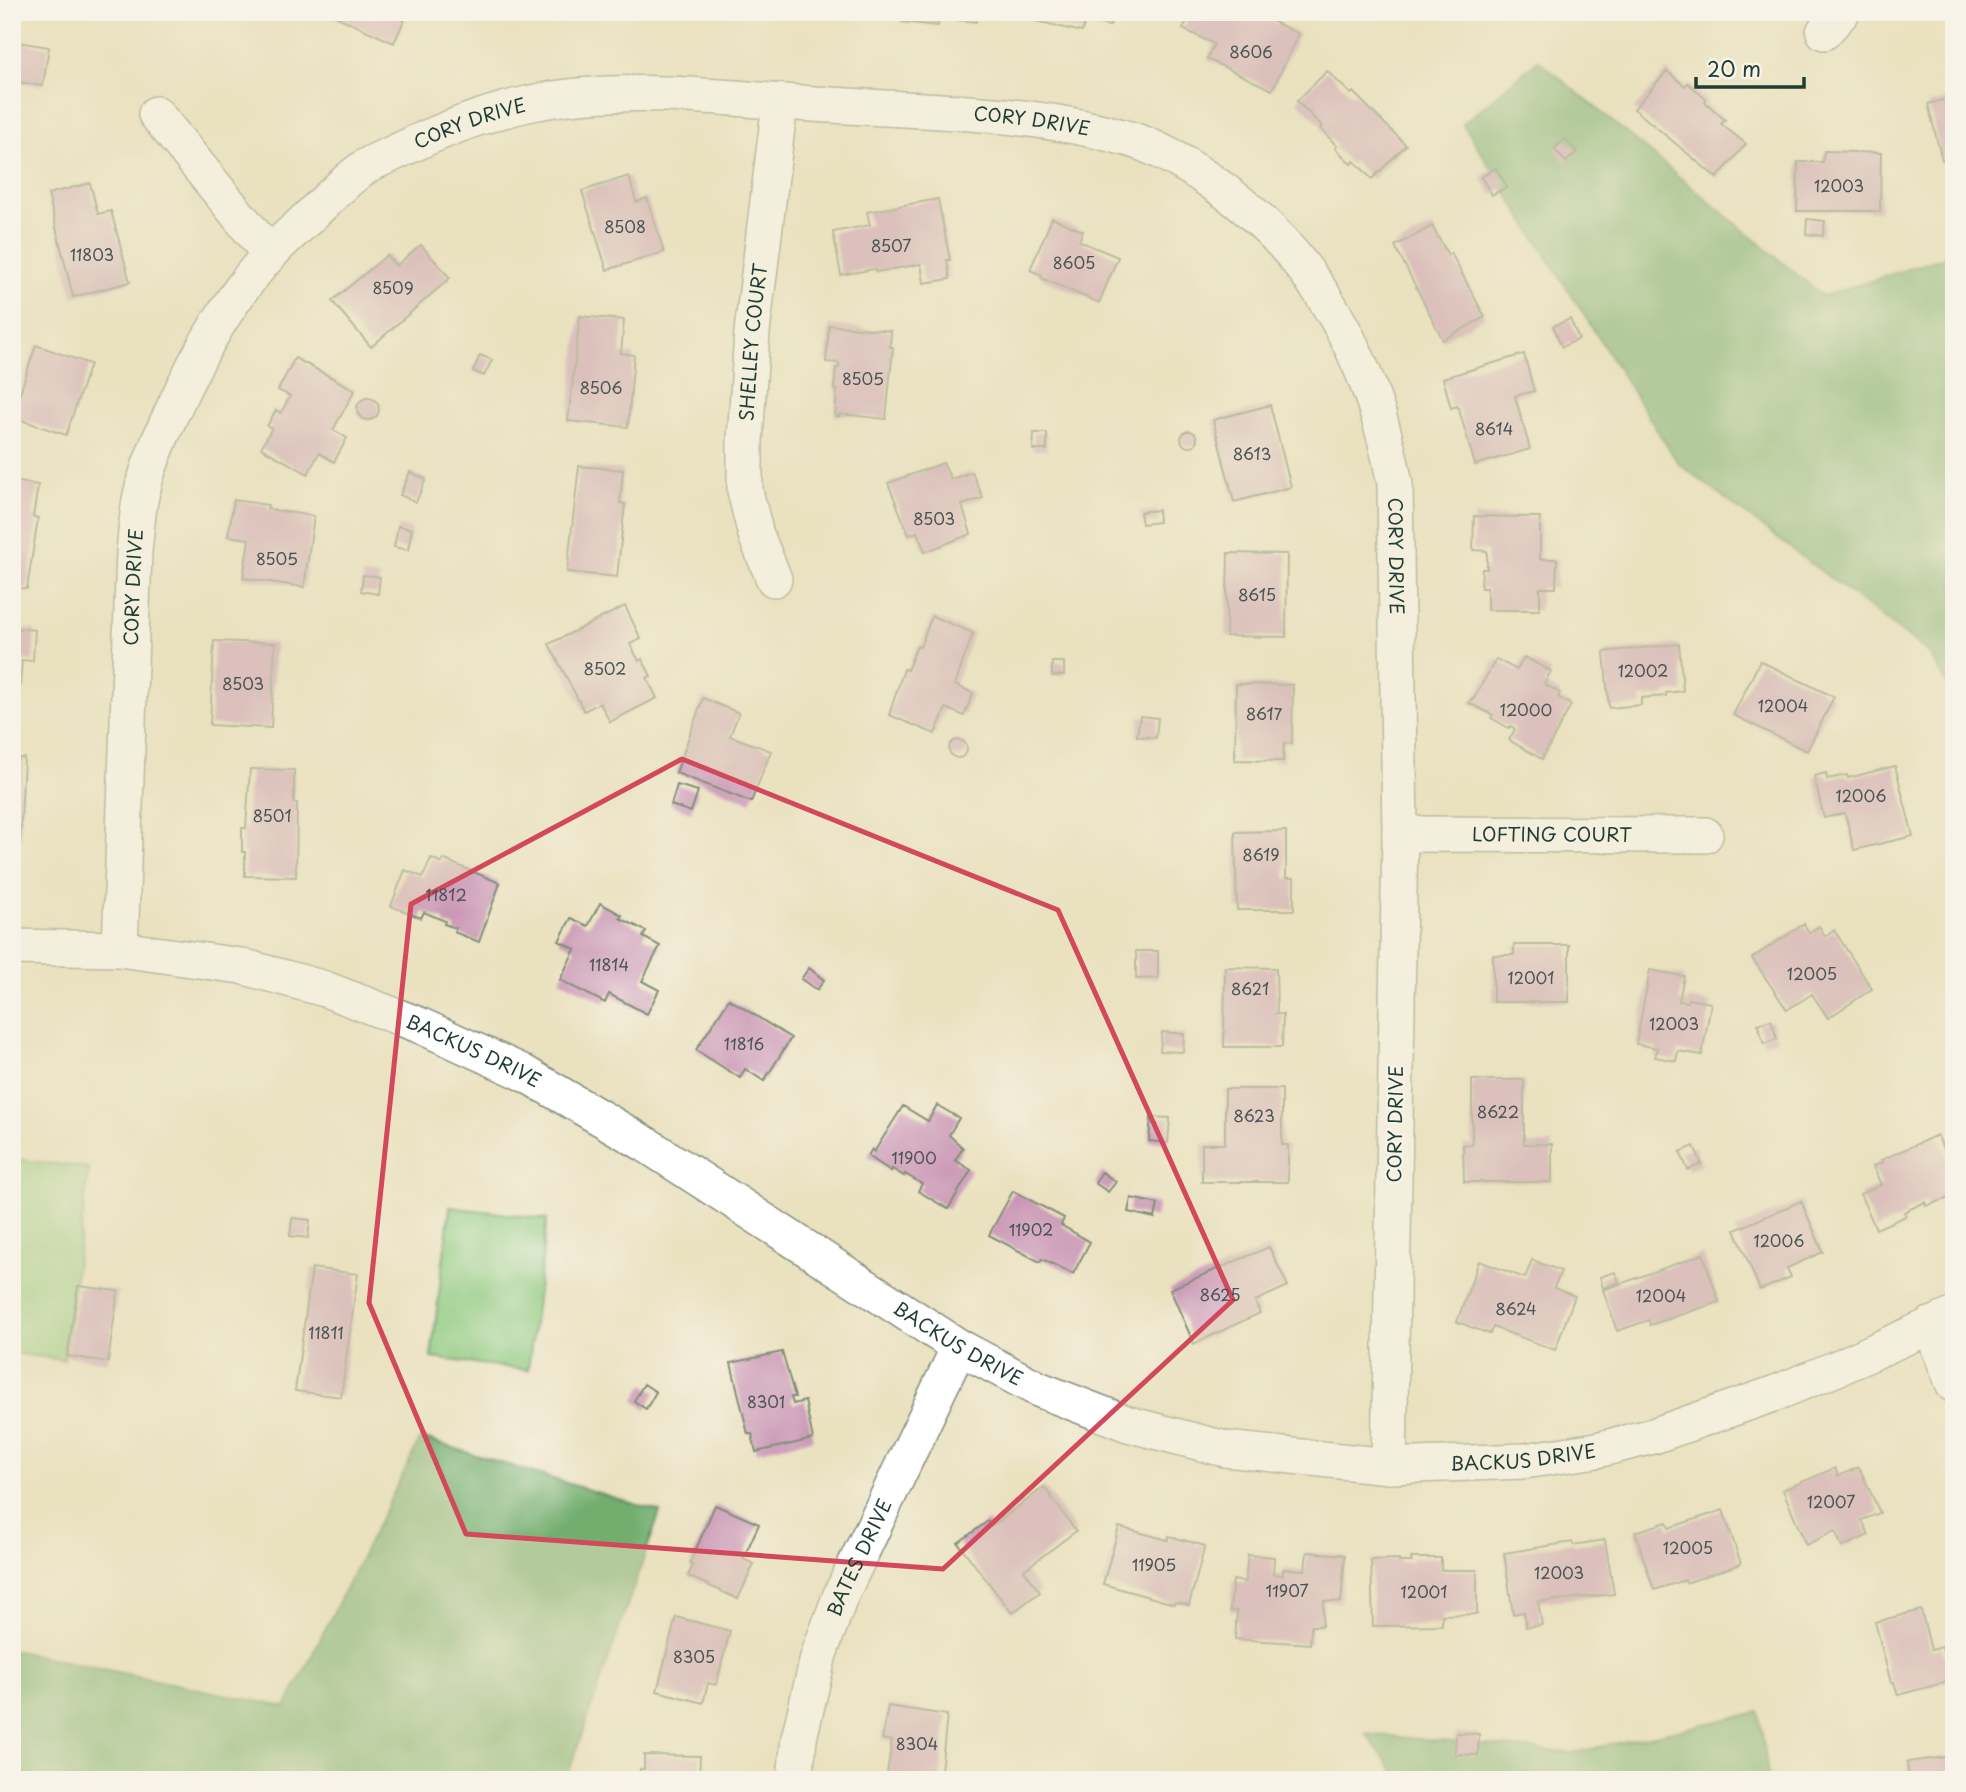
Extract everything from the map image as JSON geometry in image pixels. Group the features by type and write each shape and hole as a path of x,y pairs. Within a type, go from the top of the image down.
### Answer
{"street":[{"name":"CORY DRIVE","path":"120,949 134,551 140,498 159,439 188,375 213,331 270,254 365,167 427,137 486,115 535,102 581,96 712,95 780,103 1042,120 1129,139 1193,169 1236,198 1278,236 1315,282 1345,333 1365,373 1386,437 1395,484 1401,834 1389,1466"},
{"name":"SHELLEY COURT","path":"774,579 756,535 745,491 745,440 752,332 780,103"},
{"path":"156,114 270,254"},
{"name":"LOFTING COURT","path":"1401,834 1705,835"},
{"name":"BACKUS DRIVE","path":"12,947 120,949 241,966 325,989 419,1025 522,1072 647,1145 959,1347 1038,1389 1128,1424 1225,1449 1389,1466 1524,1461 1597,1450 1653,1436 1787,1388 1942,1320"},
{"path":"1942,1320 1954,1385"},
{"name":"BATES DRIVE","path":"795,1780 799,1738 816,1666 840,1597 959,1347"}],"highlighted area":[{"path":"682,759 1058,910 1233,1300 943,1569 466,1534 369,1303 411,904"}],"green space":[{"path":"1538,60 1823,296 1954,254 1954,696 1929,653 1678,463 1463,124"},
{"path":"12,1159 89,1168 64,1360 12,1353"},
{"path":"450,1207 547,1219 528,1370 431,1358"},
{"path":"421,1438 660,1512 566,1780 12,1780 12,1650 286,1707"},
{"path":"1759,1712 1769,1780 1401,1780 1366,1734 1572,1753"}],"building":[{"path":"326,12 408,12 394,43"},
{"path":"903,12 939,12 938,26 902,22"},
{"path":"951,12 1000,12 999,18 976,16 976,22 957,20 958,15"},
{"path":"1030,12 1113,12 1110,26 1085,21 1082,32 1028,19"},
{"path":"1191,12 1253,12 1299,34 1272,90 1207,59 1214,44 1183,29"},
{"path":"12,41 49,47 43,86 18,82 14,106"},
{"path":"1327,71 1351,94 1353,92 1406,145 1372,179 1354,161 1351,164 1335,148 1337,146 1320,128 1322,126 1297,101"},
{"path":"1667,71 1685,86 1688,83 1706,99 1705,102 1725,120 1721,124 1746,144 1717,178 1634,109"},
{"path":"1954,97 1954,157 1942,160 1928,104"},
{"path":"1565,139 1577,152 1566,162 1554,149"},
{"path":"1824,151 1881,153 1880,211 1797,211 1798,162 1823,162"},
{"path":"1496,168 1507,187 1492,195 1481,177"},
{"path":"629,176 636,202 647,198 664,252 607,270 582,191"},
{"path":"90,183 98,214 111,211 130,282 73,297 48,194"},
{"path":"938,199 950,260 947,260 950,279 924,283 921,264 841,275 833,232 870,225 867,212"},
{"path":"1052,218 1083,231 1079,241 1118,257 1099,303 1041,278 1042,275 1030,270"},
{"path":"1807,219 1825,221 1823,236 1806,234"},
{"path":"1432,226 1448,255 1451,253 1485,317 1443,340 1395,246"},
{"path":"421,245 450,278 371,347 332,301 387,255 396,266"},
{"path":"580,316 624,320 621,353 634,355 628,427 568,421"},
{"path":"1570,319 1579,339 1562,347 1553,326"},
{"path":"829,325 891,331 890,347 893,347 886,419 840,414 835,416 837,390 834,389 839,363 826,362"},
{"path":"36,345 90,364 66,435 12,417"},
{"path":"1524,354 1534,391 1515,396 1530,449 1475,465 1458,406 1451,408 1443,378"},
{"path":"480,355 492,360 484,376 473,371"},
{"path":"295,358 355,390 333,430 347,438 334,462 319,453 308,474 261,448 272,428 267,426 276,410 281,413 290,396 278,390"},
{"path":"368,398 376,401 379,409 376,417 368,420 360,417 357,409 360,401"},
{"path":"1270,405 1291,487 1234,502 1213,420"},
{"path":"1186,431 1192,431 1197,439 1195,445 1186,447 1181,442 1181,436"},
{"path":"1034,433 1047,433 1047,450 1033,450"},
{"path":"943,463 951,479 972,472 983,498 962,505 971,534 925,552 917,532 909,535 888,483"},
{"path":"579,466 623,470 620,503 625,504 617,577 567,572"},
{"path":"410,472 426,479 416,502 400,495"},
{"path":"12,481 38,485 33,517 38,518 27,589 12,587"},
{"path":"234,500 268,505 267,509 314,516 304,587 243,578 249,539 228,536"},
{"path":"1158,510 1159,522 1142,524 1140,512"},
{"path":"1474,516 1540,517 1540,559 1557,559 1556,588 1540,588 1540,610 1487,610 1487,588 1481,588 1482,569 1487,569 1487,551 1473,550"},
{"path":"398,526 412,529 408,550 394,547"},
{"path":"1228,553 1287,554 1286,637 1226,636"},
{"path":"363,575 380,577 378,594 361,591"},
{"path":"625,606 641,639 630,644 651,676 647,678 657,698 610,722 600,703 584,711 549,644"},
{"path":"932,616 973,633 955,685 973,693 964,716 946,708 935,734 889,715 904,669 907,670 917,646 920,647"},
{"path":"12,628 35,630 33,661 22,660 19,700 12,700"},
{"path":"214,641 275,643 271,728 210,725"},
{"path":"1679,644 1683,691 1666,693 1666,696 1641,698 1641,705 1609,708 1604,652"},
{"path":"1524,657 1551,671 1544,684 1560,693 1558,697 1571,705 1542,759 1509,740 1515,729 1491,718 1493,715 1469,703 1496,659 1517,670"},
{"path":"1760,661 1834,697 1807,751 1733,715"},
{"path":"1052,662 1064,662 1064,675 1052,676"},
{"path":"1236,684 1293,685 1292,743 1284,743 1283,761 1235,760"},
{"path":"703,698 739,713 730,736 771,751 751,802 676,773"},
{"path":"1140,716 1158,718 1156,738 1137,736"},
{"path":"954,740 962,740 967,749 965,756 954,758 949,753 949,745"},
{"path":"12,758 24,758 20,842 12,841"},
{"path":"1895,766 1913,836 1854,850 1845,813 1824,818 1814,776 1826,773 1827,779 1847,775 1848,778"},
{"path":"250,769 294,770 294,803 297,803 296,877 245,876 242,828 246,828"},
{"path":"677,785 698,791 691,812 671,805"},
{"path":"1286,831 1286,878 1294,878 1294,910 1237,910 1235,832"},
{"path":"431,858 442,863 443,859 500,883 479,942 454,932 456,928 424,912 421,918 391,906 405,870 423,877"},
{"path":"600,903 622,915 620,918 646,931 643,937 660,946 642,981 659,990 647,1014 609,994 605,1003 560,980 575,949 559,941 571,918 588,926"},
{"path":"1804,924 1809,933 1819,926 1825,936 1834,930 1872,989 1828,1018 1812,994 1787,1010 1752,958"},
{"path":"1514,945 1569,945 1569,1002 1493,1002 1493,955 1514,955"},
{"path":"1136,951 1158,951 1158,978 1136,979"},
{"path":"1225,967 1276,968 1275,1014 1283,1014 1282,1047 1224,1047"},
{"path":"809,968 824,980 817,990 801,979"},
{"path":"1650,970 1684,976 1679,1001 1688,1002 1688,999 1711,1003 1702,1055 1678,1051 1676,1061 1655,1057 1657,1048 1636,1044"},
{"path":"729,999 791,1038 764,1081 745,1069 740,1078 696,1050"},
{"path":"1771,1020 1777,1039 1764,1044 1758,1024"},
{"path":"1162,1032 1184,1034 1183,1052 1160,1051"},
{"path":"1472,1080 1524,1080 1524,1144 1552,1144 1552,1182 1464,1182 1463,1145 1472,1145"},
{"path":"1225,1089 1282,1089 1282,1145 1288,1145 1288,1182 1202,1182 1202,1144 1225,1144"},
{"path":"937,1105 959,1118 949,1135 963,1148 955,1160 971,1170 948,1209 918,1191 922,1184 905,1174 904,1176 892,1169 891,1171 868,1156 872,1149 874,1152 903,1106 928,1121"},
{"path":"1151,1117 1170,1118 1168,1143 1149,1141"},
{"path":"1937,1135 1954,1172 1954,1196 1926,1206 1925,1202 1904,1212 1906,1216 1876,1229 1860,1194 1881,1185 1873,1166"},
{"path":"1694,1146 1702,1164 1688,1170 1680,1152"},
{"path":"1102,1172 1116,1182 1108,1192 1095,1183"},
{"path":"1013,1191 1064,1218 1061,1225 1090,1242 1073,1274 1042,1259 1040,1262 989,1235"},
{"path":"1131,1198 1158,1204 1155,1218 1128,1212"},
{"path":"1801,1201 1823,1252 1787,1268 1791,1277 1760,1290 1735,1230"},
{"path":"292,1218 310,1220 308,1238 290,1236"},
{"path":"1269,1247 1288,1286 1255,1301 1260,1313 1194,1344 1170,1289"},
{"path":"1703,1254 1719,1302 1650,1325 1649,1320 1617,1331 1603,1290"},
{"path":"1532,1260 1561,1271 1554,1288 1575,1296 1555,1350 1493,1327 1490,1334 1457,1322 1479,1261 1525,1278"},
{"path":"312,1268 358,1274 341,1397 295,1391"},
{"path":"1615,1272 1619,1282 1603,1288 1600,1277"},
{"path":"78,1286 118,1291 108,1362 67,1356"},
{"path":"782,1352 795,1397 791,1397 793,1404 805,1401 813,1439 756,1452 752,1434 748,1434 731,1363"},
{"path":"644,1384 656,1392 646,1409 634,1401"},
{"path":"1859,1467 1880,1513 1862,1520 1869,1535 1842,1547 1835,1531 1806,1545 1783,1490 1835,1468 1838,1476"},
{"path":"1044,1487 1076,1531 1024,1570 1040,1592 1012,1613 958,1543 988,1521 991,1527"},
{"path":"715,1505 759,1524 743,1559 754,1564 738,1599 688,1576 693,1565 690,1563"},
{"path":"1723,1510 1741,1564 1686,1583 1685,1580 1654,1590 1635,1532 1667,1522 1669,1528"},
{"path":"1119,1527 1168,1540 1169,1536 1205,1546 1189,1605 1174,1604 1103,1584"},
{"path":"1605,1540 1614,1594 1538,1602 1542,1625 1526,1627 1524,1612 1513,1614 1504,1553 1572,1542 1573,1545"},
{"path":"1307,1552 1345,1555 1341,1602 1324,1601 1322,1626 1311,1626 1310,1644 1235,1639 1237,1611 1230,1611 1233,1580 1245,1582 1248,1555 1274,1557 1273,1574 1283,1575 1283,1569 1305,1570"},
{"path":"1411,1558 1441,1558 1441,1570 1477,1570 1477,1614 1442,1615 1442,1625 1373,1626 1371,1560 1399,1559 1399,1562 1412,1562"},
{"path":"1921,1610 1931,1650 1942,1647 1951,1681 1898,1695 1894,1682 1891,1683 1875,1622"},
{"path":"676,1617 730,1631 716,1685 708,1683 703,1703 657,1691"},
{"path":"888,1706 947,1715 940,1780 886,1780 892,1741 882,1739"},
{"path":"1456,1733 1479,1734 1478,1755 1455,1754"},
{"path":"644,1755 700,1756 699,1780 640,1780 640,1769 644,1769"},
{"path":"1954,1756 1954,1780 1909,1780 1907,1762"}]}
